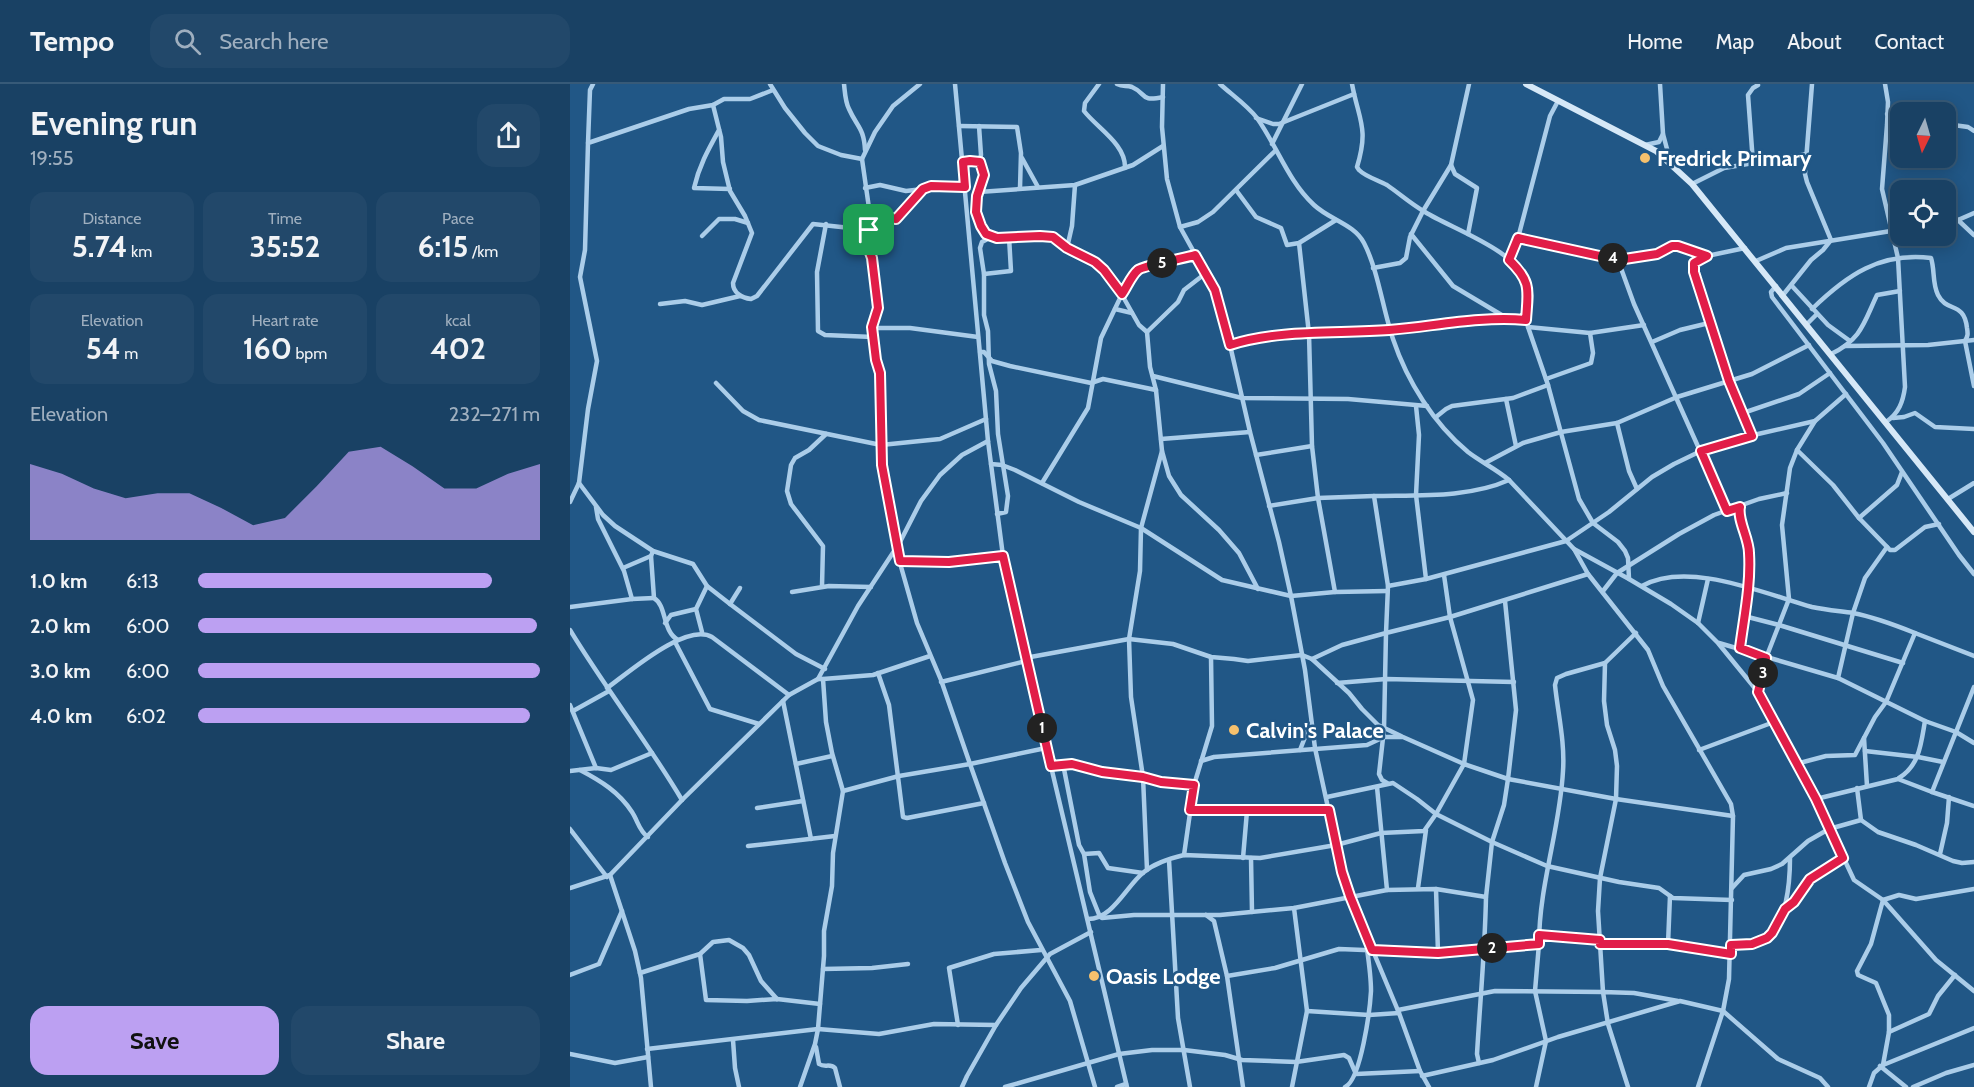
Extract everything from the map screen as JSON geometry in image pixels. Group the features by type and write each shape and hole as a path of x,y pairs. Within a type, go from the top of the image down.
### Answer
{"street":[{"path":"571,499 579,483 588,409 597,361 580,277 585,250 590,90 593,84"},
{"path":"770,84 805,133 818,146 841,155 862,159"},
{"path":"844,84 849,111 864,136 865,153"},
{"path":"920,84 893,106 875,132 862,159 870,215 869,250 878,308 872,327 880,373 882,465 896,549 916,623 941,682 1005,863 1041,950 1070,1000 1095,1087"},
{"path":"955,84 988,441 1003,556 1025,660 1126,1085 1117,1087"},
{"path":"1099,84 1085,103 1084,111 1098,123 1119,150 1125,160 1125,168"},
{"path":"1117,84 1133,88 1146,99 1163,97"},
{"path":"1163,84 1163,146 1167,179 1180,227 1215,290 1230,345 1291,596 1315,748 1336,845 1350,896 1370,950 1398,1011 1421,1073 1429,1087"},
{"path":"1220,84 1257,118 1287,170 1314,205 1359,235 1367,250 1402,363 1427,406 1469,452 1509,480 1574,549 1588,574 1648,650 1663,686 1728,796 1733,816 1729,979 1723,1011 1698,1087"},
{"path":"1272,144 1302,84"},
{"path":"1352,84 1364,133 1359,170 1386,185 1423,211 1491,246 1509,260 1525,278 1528,286 1526,320 1548,385 1580,499 1593,523 1618,542 1628,558 1629,579"},
{"path":"1372,268 1403,261 1408,254 1412,234 1423,211 1451,165 1469,84"},
{"path":"1526,84 1645,145 1671,164 1692,184 1852,380 1889,420 1974,532"},
{"path":"1660,84 1663,134 1671,164"},
{"path":"1812,84 1806,154 1807,182 1831,240"},
{"path":"1885,84 1887,114 1882,189 1890,226"},
{"path":"1753,163 1748,95 1758,85"},
{"path":"588,143 689,109 713,105 724,99 743,100 773,90"},
{"path":"1257,118 1273,124 1284,122 1354,94"},
{"path":"1509,260 1518,238 1550,116 1558,101"},
{"path":"713,105 730,189 748,223 752,237 733,283 734,290 740,296"},
{"path":"1956,125 1968,127 1974,131"},
{"path":"959,126 1017,127 1021,157 1020,188"},
{"path":"979,126 980,162 984,175 976,212 983,230 991,237"},
{"path":"719,130 698,169 694,188 730,189"},
{"path":"1645,145 1659,142 1663,134"},
{"path":"979,192 1075,185 1125,168 1163,146"},
{"path":"1180,227 1198,222 1213,212 1275,151"},
{"path":"1692,184 1724,168 1806,154"},
{"path":"1021,157 1038,187"},
{"path":"963,162 980,162"},
{"path":"1451,165 1455,174 1477,188 1468,234"},
{"path":"866,188 880,185 906,191 931,186 965,187"},
{"path":"1067,248 1072,226 1075,185"},
{"path":"870,215 896,219 923,189"},
{"path":"1236,190 1256,217 1281,228 1287,245 1299,243 1336,220"},
{"path":"1974,213 1958,220 1974,235"},
{"path":"702,236 719,219 735,219 748,223"},
{"path":"660,304 685,301 702,305 740,296 751,299 757,296 813,224 869,230"},
{"path":"826,224 817,272 818,331 825,334 873,337"},
{"path":"1756,261 1786,248 1890,231"},
{"path":"1412,234 1453,286 1506,318"},
{"path":"997,514 1004,514 1008,507 998,434 996,392 984,315 984,274 980,245 991,237 1048,236 1095,262 1104,270 1122,294 1139,325 1147,332 1162,451 1173,484 1181,495 1219,530 1239,553 1258,589"},
{"path":"984,274 1011,271 1009,237"},
{"path":"1518,238 1618,260 1657,254 1672,246 1707,256"},
{"path":"1783,295 1811,260 1831,240"},
{"path":"1299,243 1309,334 1312,446 1318,498 1335,592"},
{"path":"1889,420 1903,402 1905,387 1898,258 1895,246"},
{"path":"1745,248 1707,256 1694,263 1693,267 1729,381 1752,436"},
{"path":"1042,483 1088,408 1101,338 1122,294 1138,270 1142,267 1195,255"},
{"path":"1812,309 1863,268 1898,258 1931,258 1934,284 1939,297 1963,312 1965,316 1968,335 1965,341 1974,387"},
{"path":"1618,260 1634,304 1727,511"},
{"path":"1147,332 1178,302 1185,290 1206,273"},
{"path":"1776,286 1771,292 1772,297 1883,443 1974,574"},
{"path":"1792,286 1828,325 1850,341"},
{"path":"1831,354 1845,346 1865,325 1877,295 1900,291"},
{"path":"1115,309 1132,312"},
{"path":"1802,335 1817,314"},
{"path":"1230,345 1264,335 1390,330 1473,319 1526,320"},
{"path":"1652,342 1680,330 1709,323"},
{"path":"1528,327 1590,333 1644,325"},
{"path":"872,327 910,328 978,337"},
{"path":"1546,379 1591,363 1593,353 1590,333"},
{"path":"1845,346 1903,346 1974,340"},
{"path":"1485,463 1516,446 1561,432 1617,423 1677,397 1765,368 1809,345"},
{"path":"980,352 1010,366 1091,383 1103,379 1156,390"},
{"path":"1743,413 1799,394 1830,373"},
{"path":"1153,376 1242,398 1367,400 1427,406"},
{"path":"1841,387 1852,380"},
{"path":"716,383 743,411 759,420 881,445 940,438 986,419"},
{"path":"1436,417 1452,406 1506,399 1548,385"},
{"path":"1758,692 1766,658 1789,599 1782,525 1790,468 1797,450 1815,421 1846,394"},
{"path":"1506,399 1516,446"},
{"path":"1416,406 1419,435 1416,495 1426,579"},
{"path":"1889,420 1915,413 1935,427 1974,429"},
{"path":"991,464 1004,465 1079,502 1141,528 1217,578 1291,596 1388,589 1566,541 1674,464 1701,451 1815,421"},
{"path":"1617,423 1636,489"},
{"path":"1161,439 1250,432"},
{"path":"822,586 823,546 791,504 787,491 791,465 795,458 809,450 826,434"},
{"path":"800,1087 816,1044 824,931 832,886 835,836 843,791 832,756 821,679 921,501 940,475 962,454 988,441"},
{"path":"1256,455 1312,446"},
{"path":"1797,450 1833,485 1859,518 1887,547 1895,550 1925,527 1939,524"},
{"path":"1145,871 1143,777 1131,697 1129,639 1141,566 1141,528 1162,451"},
{"path":"1859,518 1897,485 1902,472"},
{"path":"1269,506 1318,498 1466,491 1499,485 1509,480"},
{"path":"579,483 608,520 652,553 689,562 707,586 796,654 825,669"},
{"path":"1948,499 1974,483"},
{"path":"1603,591 1617,573 1679,534 1727,511 1759,499 1787,493"},
{"path":"1374,496 1388,589 1384,737 1379,774 1382,780 1397,785 1436,814 1547,866 1659,888 1673,898 1732,900"},
{"path":"595,504 598,519 623,568 632,598"},
{"path":"1740,507 1739,515 1749,550 1748,587 1740,648"},
{"path":"1838,678 1853,613 1865,578 1887,547"},
{"path":"1574,549 1642,586 1698,623 1718,642 1758,692 1816,799 1854,880 1883,900 1936,960 1974,991"},
{"path":"623,568 652,553"},
{"path":"652,553 654,598"},
{"path":"900,561 949,562 1003,556"},
{"path":"1312,659 1342,645 1450,617 1588,574"},
{"path":"1418,888 1426,830 1464,764 1473,700 1450,617 1444,575"},
{"path":"1642,586 1657,578 1665,578 1708,579 1748,587 1829,611 1853,613 1887,622 1974,656"},
{"path":"1698,623 1708,579"},
{"path":"702,632 696,609 707,586"},
{"path":"792,592 822,586 871,587"},
{"path":"730,604 740,588"},
{"path":"570,608 632,598 654,598 659,602 665,623 710,709 759,724"},
{"path":"1479,1063 1477,1054 1485,948 1486,897 1492,842 1504,804 1516,710 1505,601"},
{"path":"665,623 671,615 696,609"},
{"path":"1744,616 1903,663"},
{"path":"570,630 682,800"},
{"path":"596,768 571,708 608,690 648,658 676,641 702,632 712,637 789,695"},
{"path":"1536,1087 1546,1041 1535,992 1539,935 1547,866 1562,789 1564,749 1555,685 1557,678 1566,674 1605,663 1636,633"},
{"path":"1796,764 1826,756 1854,756 1875,717 1886,702 1915,633"},
{"path":"941,682 1025,660 1129,639 1180,645 1211,657 1248,661 1302,655 1312,659 1349,693 1371,719 1384,729 1464,764 1508,779 1616,799 1733,816"},
{"path":"1718,642 1838,678 1925,721 1956,732 1974,744"},
{"path":"570,888 609,876 682,800 789,695 821,679 878,673 930,656"},
{"path":"1184,855 1194,785 1212,726 1211,657"},
{"path":"1605,663 1606,717 1616,756 1616,799 1600,878 1598,911 1603,992 1608,1024 1628,1087"},
{"path":"878,673 889,705 902,814 905,818 984,803"},
{"path":"1337,683 1386,679 1514,682"},
{"path":"1932,792 1974,687"},
{"path":"783,701 811,839"},
{"path":"1299,750 1312,721"},
{"path":"1816,799 1898,779 1909,771 1918,757 1925,721"},
{"path":"1699,750 1774,722"},
{"path":"1201,761 1214,757 1367,745 1384,737 1403,737"},
{"path":"1864,738 1867,786"},
{"path":"843,791 899,776 1046,748"},
{"path":"1865,751 1943,762"},
{"path":"570,771 596,768 611,770 652,753"},
{"path":"796,764 832,756"},
{"path":"1063,764 1079,845 1084,854 1090,892 1098,918"},
{"path":"1051,766 1072,764 1102,772 1194,785"},
{"path":"580,770 612,788 633,813 642,831 648,837"},
{"path":"1898,779 1974,806"},
{"path":"1327,797 1387,783"},
{"path":"1377,787 1386,890"},
{"path":"1857,788 1861,820 1878,832 1957,862 1974,862"},
{"path":"1940,854 1947,823 1949,797"},
{"path":"757,808 803,801"},
{"path":"1190,810 1329,810"},
{"path":"1243,858 1247,811"},
{"path":"1732,888 1744,875 1771,869 1790,858 1808,841 1829,829 1861,820"},
{"path":"570,830 609,876 636,951 651,1087"},
{"path":"1098,918 1108,911 1145,871 1184,855 1251,858 1336,845 1381,832 1426,830"},
{"path":"748,846 835,836"},
{"path":"1084,854 1099,853 1108,868 1145,871"},
{"path":"1251,858 1252,912"},
{"path":"1731,945 1752,944 1767,938 1772,933 1785,909 1790,858"},
{"path":"1785,909 1794,902 1810,879 1843,858"},
{"path":"1169,860 1178,1018 1190,1087"},
{"path":"1088,919 1134,915 1172,916 1252,912 1294,908 1386,890 1418,888 1486,897"},
{"path":"1437,889 1438,953"},
{"path":"1883,900 1899,895 1916,899 1974,889"},
{"path":"1668,944 1670,896"},
{"path":"1881,1065 1889,1032 1888,1015 1873,980 1857,973 1870,944 1883,900"},
{"path":"1292,1087 1307,1011 1294,908"},
{"path":"570,975 599,964 622,911"},
{"path":"1206,915 1214,921 1227,976 1243,1087"},
{"path":"963,1087 966,1076 1021,988 1054,951 1091,932"},
{"path":"1539,935 1600,942 1668,944 1731,954"},
{"path":"640,973 700,954 711,943 726,939 731,940 749,955 761,981 777,999"},
{"path":"1227,976 1275,968 1339,949 1438,953 1539,944"},
{"path":"958,1025 949,968 994,954 1041,950"},
{"path":"1345,1087 1353,1084 1369,1015 1370,950"},
{"path":"700,954 706,1000 777,999 820,1004"},
{"path":"823,969 872,968 908,964"},
{"path":"1889,1032 1929,1014 1938,996 1955,975"},
{"path":"1307,1011 1369,1015 1480,993 1634,993 1723,1011 1778,1059 1820,1078 1828,1087"},
{"path":"1356,1074 1421,1073 1479,1063 1680,1001"},
{"path":"647,1049 818,1029 879,1034 934,1024 996,1025"},
{"path":"1869,1087 1874,1073 1881,1065 1974,1028"},
{"path":"733,1040 735,1068 740,1087"},
{"path":"816,1044 819,1064 831,1065 835,1068 840,1087"},
{"path":"1005,1087 1119,1054 1184,1050 1225,1055 1238,1059 1296,1062 1344,1055 1349,1058 1356,1074"},
{"path":"570,1054 615,1063 648,1057"},
{"path":"1881,1065 1906,1087"},
{"path":"1913,1087 1946,1072 1974,1065"}],"place":[{"name":"Fredrick Primary","path":"1645,158"},
{"name":"Calvin's Palace","path":"1234,730"},
{"name":"Oasis Lodge","path":"1094,976"}],"route":[{"path":"977,161 980,162 984,171 984,179 977,196 976,212 986,234 997,238 1053,237 1067,248 1095,262 1122,294 1142,267 1195,255 1215,290 1230,345 1264,335 1390,330 1473,319 1526,320 1528,286 1525,278 1509,260 1518,238 1618,260 1657,254 1672,246 1707,256 1694,263 1694,272 1729,381 1752,436 1701,451 1727,511 1740,507 1739,515 1748,542 1748,587 1740,648 1766,658 1758,692 1816,799 1843,858 1810,879 1794,902 1785,909 1767,938 1752,944 1731,945 1731,954 1668,944 1600,944 1600,940 1539,935 1539,944 1438,953 1372,950 1342,872 1329,810 1190,810 1194,785 1153,781 1143,777 1095,771 1072,764 1051,766 1003,556 949,562 900,561 882,465 881,383 872,327 878,314 878,308 869,250 869,230 870,215 892,220 899,218 916,194 923,189 931,186 965,187 963,162 977,161"}]}
